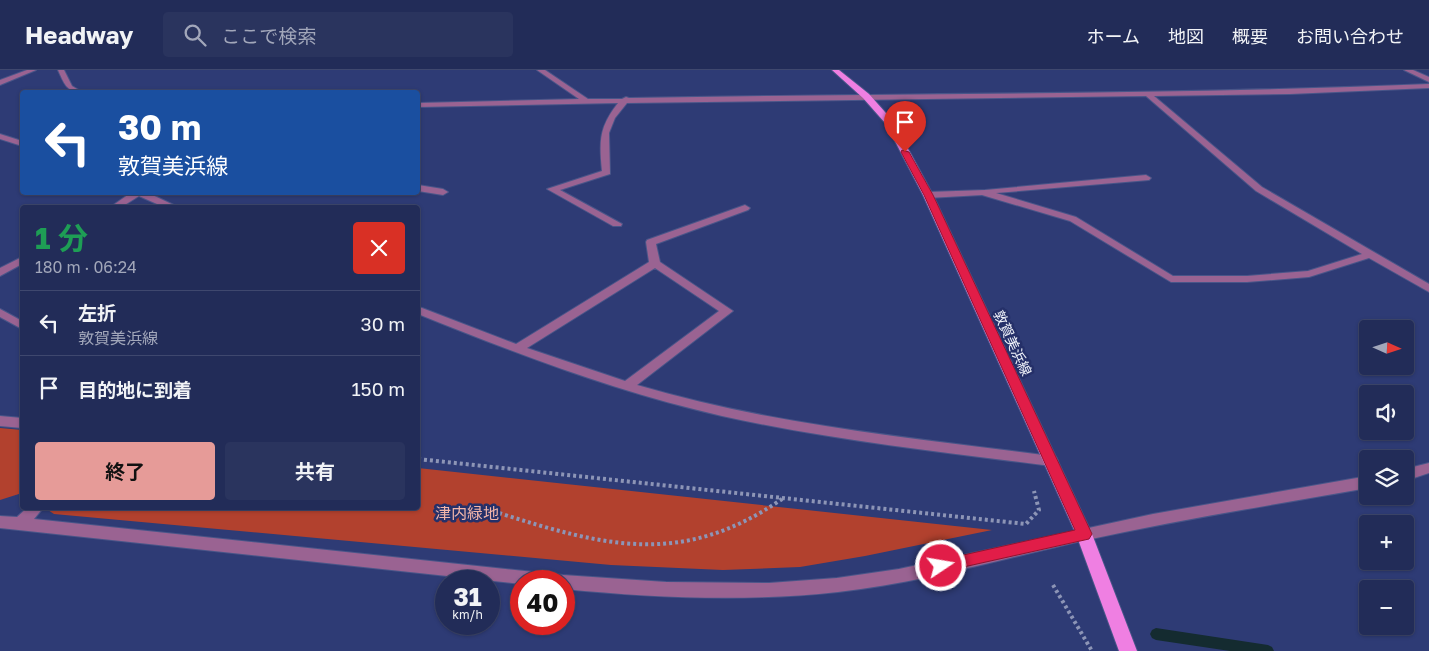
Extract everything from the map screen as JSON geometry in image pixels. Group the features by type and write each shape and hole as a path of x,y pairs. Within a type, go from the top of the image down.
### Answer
{"main road":[{"name":"敦賀美浜線","path":"835,70 866,96 890,123 928,195 1084,534 1128,651"}],"street":[{"path":"0,83 33,70"},
{"path":"61,70 69,87 75,90"},
{"path":"540,70 585,100"},
{"path":"1407,70 1429,80"},
{"path":"420,104 626,99 1290,92 1429,86"},
{"path":"1147,93 1259,189 1429,289"},
{"path":"617,224 552,189 607,172 603,138 610,118 626,99"},
{"path":"0,136 18,142"},
{"path":"0,147 18,142"},
{"path":"928,195 1146,178"},
{"path":"420,188 443,192"},
{"path":"982,192 1073,219 1171,279 1248,279 1309,274 1369,255"},
{"path":"118,205 135,195"},
{"path":"143,195 168,205"},
{"path":"628,385 727,311 655,263 651,242 745,208"},
{"path":"0,273 20,261"},
{"path":"516,349 655,263"},
{"path":"420,311 516,349 628,385 721,411 830,433 1051,461"},
{"path":"0,312 20,325"},
{"path":"0,421 20,424"},
{"path":"1414,472 1429,468"},
{"path":"575,583 725,590 762,590 838,585 903,575 1084,534 1359,484"},
{"path":"20,524 34,510"},
{"path":"0,522 510,576"}],"path":[{"path":"420,460 1026,524 1039,510 1034,491"},
{"path":"499,513 557,529 605,539 659,545 683,543 723,532 756,517 783,498"},
{"path":"1053,585 1092,651"}],"green space":[{"path":"0,428 20,430 20,494 0,500"},
{"name":"津内緑地","path":"420,468 992,530 800,567 723,570 611,565 54,514 48,510 420,510"}],"waterway":[{"path":"1156,634 1268,651"}],"route":[{"path":"905,152 928,195 1084,534 941,566"}]}
